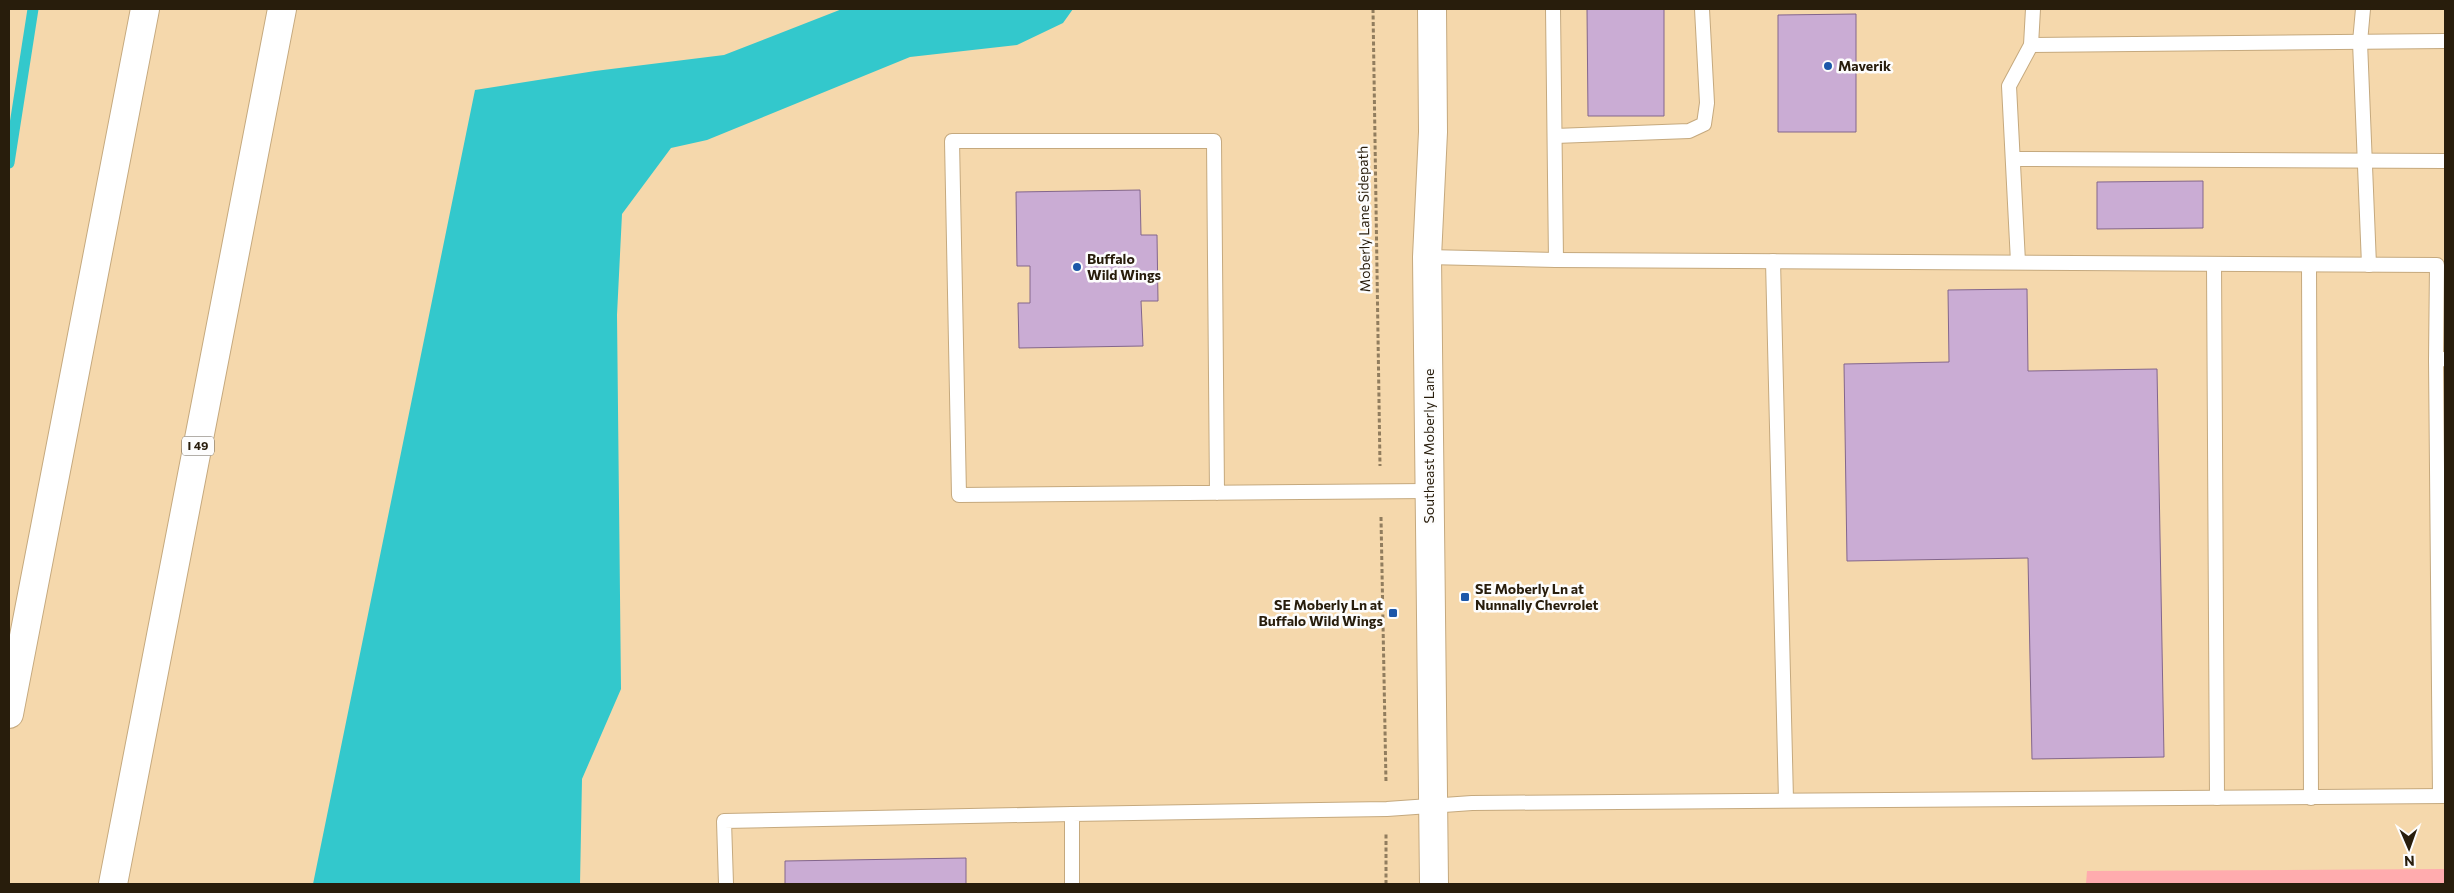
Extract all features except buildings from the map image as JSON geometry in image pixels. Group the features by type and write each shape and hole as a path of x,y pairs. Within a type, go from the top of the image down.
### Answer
{"main road":[{"path":"9,714 145,9"},
{"name":"I 49","path":"113,884 282,9"},
{"name":"Southeast Moberly Lane","path":"1432,9 1433,132 1427,257 1428,491 1434,884"}],"lane":[{"path":"1553,9 1556,260"},
{"path":"1554,136 1689,131 1704,124 1707,104 1702,9"},
{"path":"2018,262 2008,86 2031,45 2033,9"},
{"path":"2363,9 2360,42 2369,265"},
{"path":"2031,45 2445,41"},
{"path":"1217,493 1214,141 952,141 959,495 1217,493 1428,491"},
{"path":"2012,159 2445,161"},
{"path":"726,884 724,821 1387,809 1433,805 1786,800 2442,796 2441,265 1556,260 1427,257"},
{"path":"1773,261 1786,800"},
{"path":"2214,264 2217,798"},
{"path":"2309,265 2311,798"},
{"path":"1072,814 1072,884"}],"path":[{"name":"Moberly Lane Sidepath","path":"1373,9 1378,428"},
{"path":"1381,524 1386,766"},
{"path":"1385,849 1386,884"}],"shaded area":[{"path":"2445,869 2445,884 2086,884 2087,871"}],"water":[{"path":"842,9 1073,9 1063,23 1017,45 910,57 707,140 671,148 622,214 617,315 621,689 582,779 580,884 313,884 475,90 595,71 724,55"}],"waterway":[{"path":"9,163 33,9"}],"place":[{"name":"Maverik","path":"1828,66"},
{"name":"Buffalo Wild Wings","path":"1077,267"},
{"name":"SE Moberly Ln at Nunnally Chevrolet","path":"1465,597"},
{"name":"SE Moberly Ln at Buffalo Wild Wings","path":"1393,613"}]}
